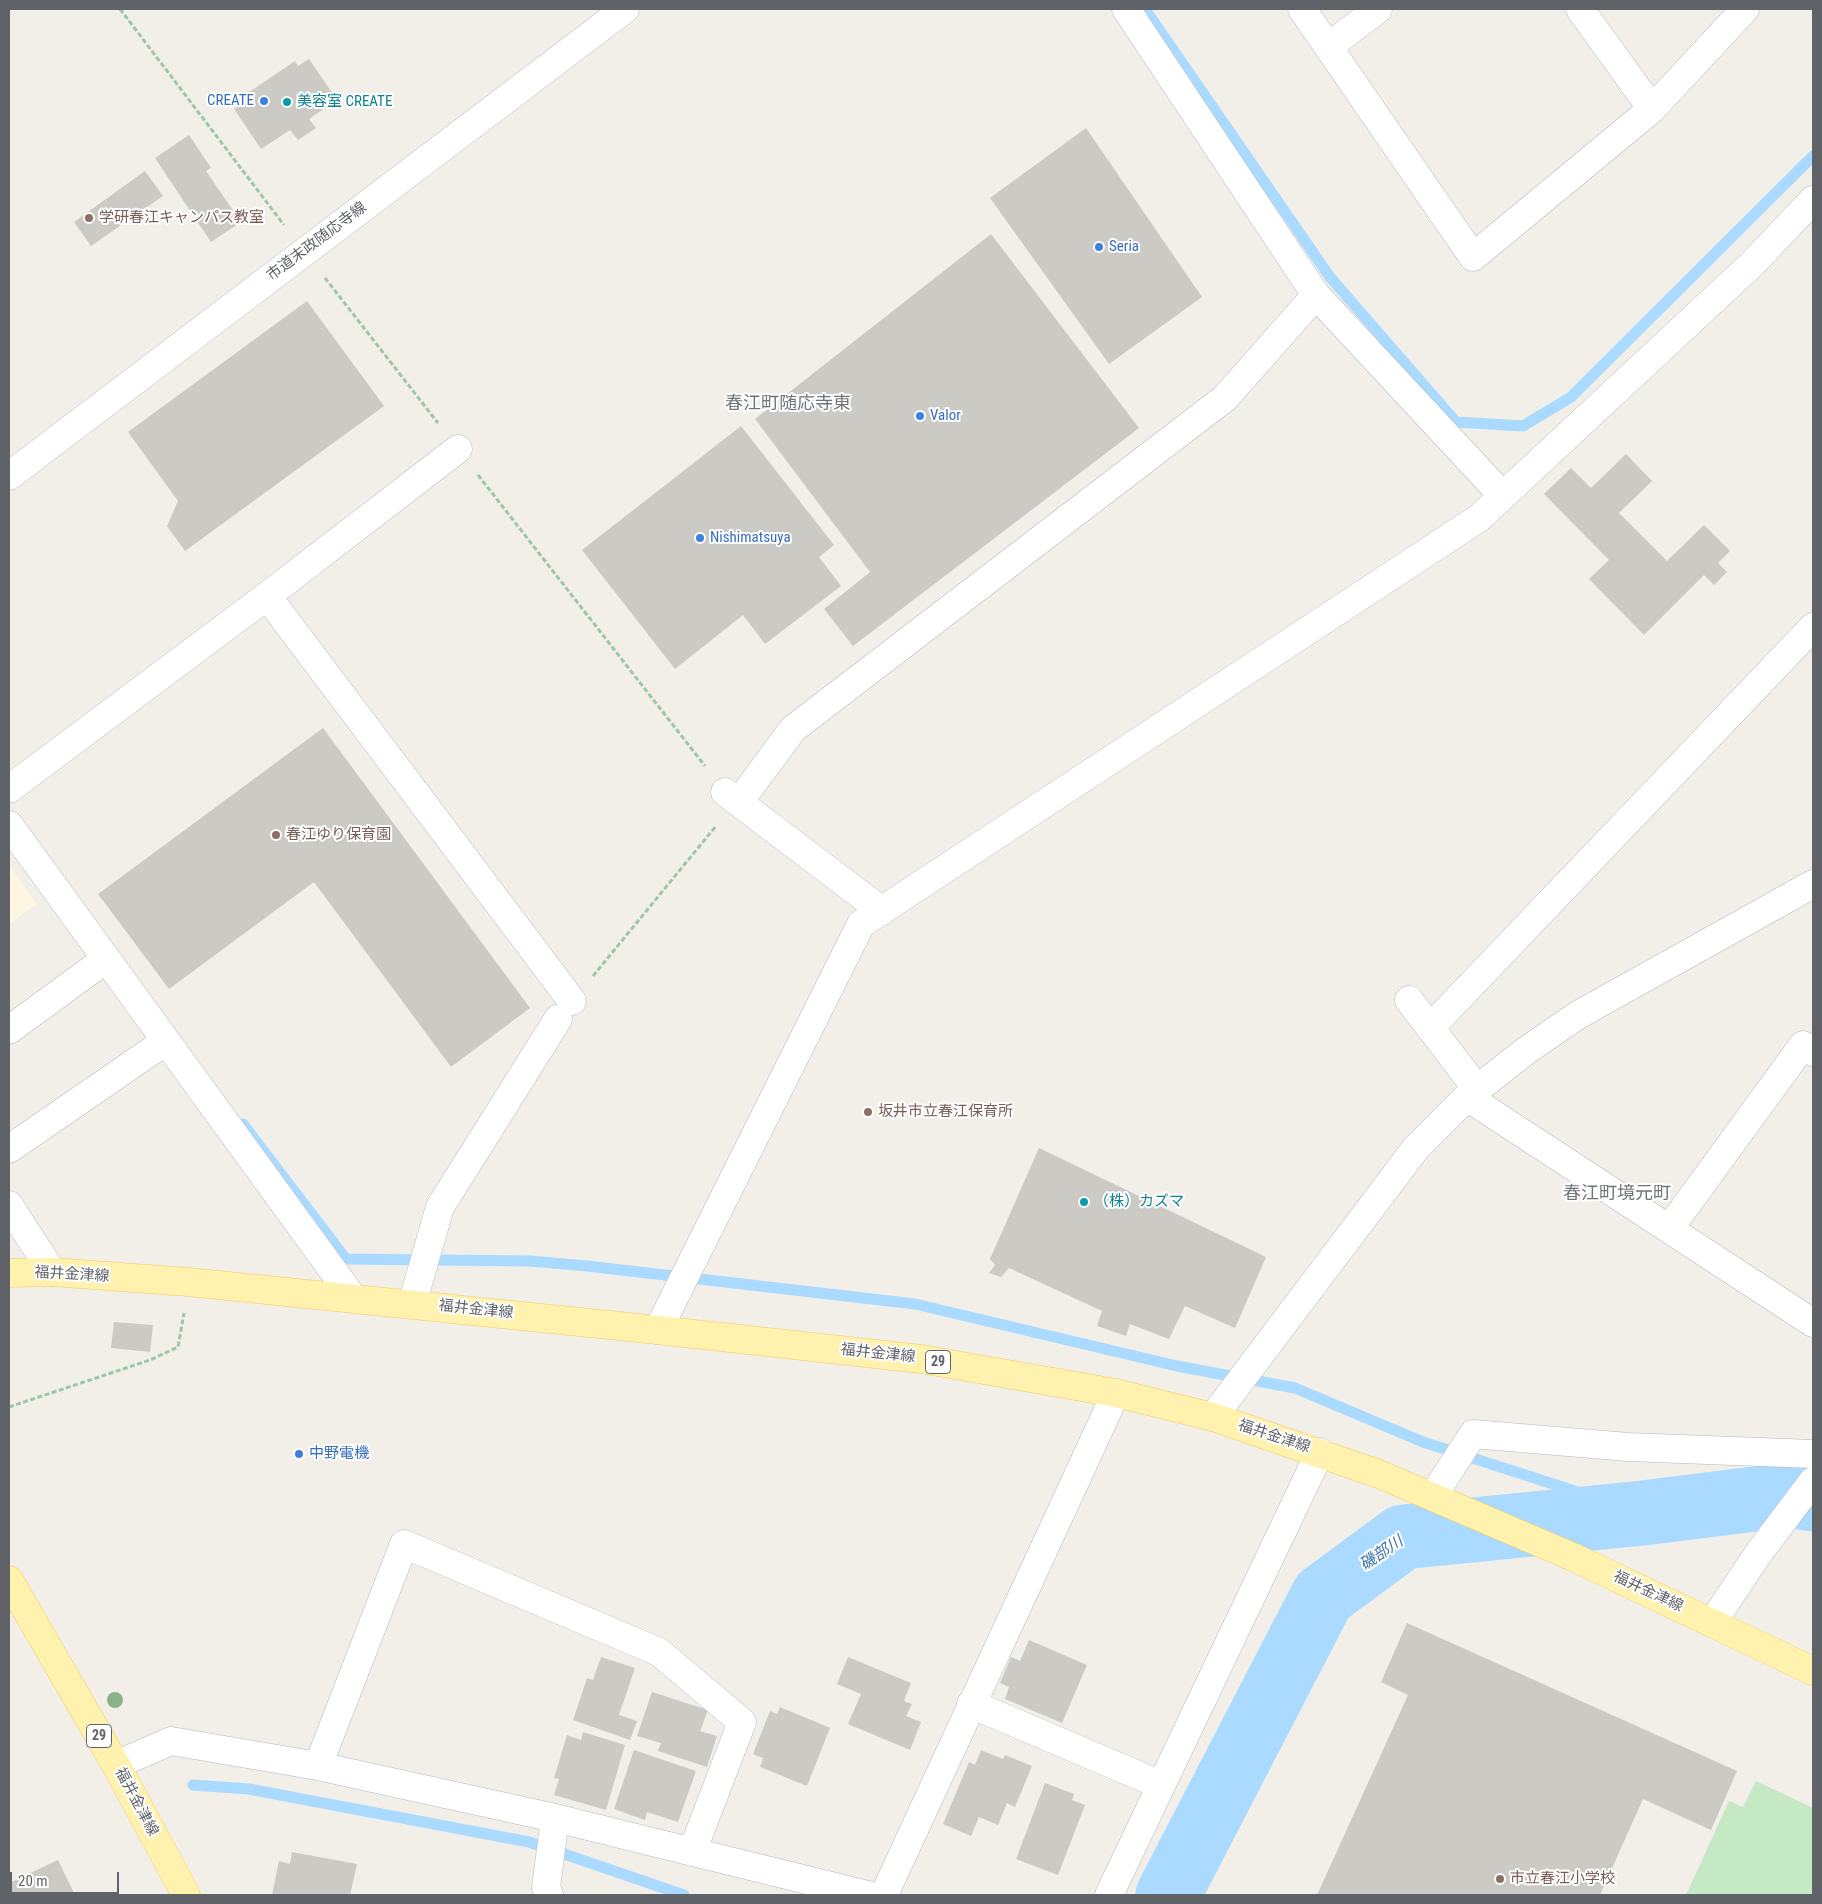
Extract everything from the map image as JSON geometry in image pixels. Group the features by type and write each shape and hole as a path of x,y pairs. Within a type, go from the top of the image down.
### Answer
{"main road":[{"name":"福井金津線","path":"9,1273 52,1272 189,1282 658,1330 921,1359 1116,1393 1213,1418 1320,1452 1379,1474 1573,1557 1813,1671"},
{"name":"福井金津線","path":"9,1580 116,1766 186,1895"}],"street":[{"name":"市道末政随応寺線","path":"9,476 625,9"},
{"path":"1126,9 1316,295 1503,496"},
{"path":"1302,9 1473,257 1652,109 1745,9"},
{"path":"1328,47 1378,9"},
{"path":"1580,9 1652,109"},
{"path":"658,1330 862,924 1479,518 1752,264 1813,200"},
{"path":"882,911 732,796 792,729 1225,398 1316,295"},
{"path":"9,789 268,596 458,449"},
{"path":"268,596 565,1010 440,1207 412,1304"},
{"path":"1430,1028 1813,628"},
{"path":"9,825 352,1298"},
{"path":"1213,1418 1416,1148 1472,1093 1527,1050 1578,1015 1813,884"},
{"path":"9,1030 106,959"},
{"path":"1409,1000 1430,1028 1472,1093 1669,1229 1813,1323"},
{"path":"9,1149 166,1041"},
{"path":"1669,1229 1803,1045 1813,1052"},
{"path":"9,1205 52,1272"},
{"path":"884,1895 1116,1393"},
{"path":"1433,1496 1473,1434 1628,1447 1813,1454"},
{"path":"1110,1895 1320,1452"},
{"path":"1712,1623 1758,1554 1813,1481"},
{"path":"318,1766 404,1544 659,1652 742,1722 692,1852"},
{"path":"971,1704 1161,1785"},
{"path":"116,1766 171,1741 318,1766 555,1818 868,1895"},
{"path":"541,1893 555,1818"}],"path":[{"path":"120,9 304,251 732,796 720,820 565,1010"},
{"path":"9,1407 150,1360 178,1347 189,1282"}],"shaded area":[{"path":"9,865 37,904 9,924"}],"green space":[{"path":"1756,1781 1813,1808 1813,1895 1686,1895 1729,1801 1743,1807"}],"building":[{"name":"美容室 CREATE","path":"309,59 337,100 309,119 316,128 298,140 290,130 261,149 234,109 242,104 239,99 295,61 298,66"},
{"path":"1086,128 1202,297 1109,364 990,198"},
{"path":"189,135 211,168 206,171 241,222 211,242 155,158"},
{"path":"145,171 163,196 91,246 74,222"},
{"path":"991,234 1139,428 853,646 824,609 870,572 755,419"},
{"path":"307,301 384,406 185,551 167,526 178,501 128,432"},
{"path":"741,426 834,545 819,557 841,586 765,644 743,615 675,669 582,550"},
{"path":"1626,454 1652,481 1619,513 1667,561 1704,525 1730,551 1718,563 1727,572 1714,585 1704,575 1644,635 1589,579 1609,560 1544,494 1571,468 1591,488"},
{"path":"323,728 530,1008 451,1067 314,882 169,989 98,894"},
{"name":"（株）カズマ","path":"1039,1148 1266,1257 1235,1328 1185,1306 1169,1339 1130,1324 1126,1336 1097,1326 1102,1311 1009,1268 1001,1277 989,1273 995,1265 990,1259"},
{"path":"114,1322 153,1325 150,1352 111,1348"},
{"path":"1407,1623 1737,1771 1711,1830 1643,1799 1600,1895 1317,1895 1408,1695 1381,1682"},
{"path":"1029,1640 1087,1665 1062,1723 1005,1699 1009,1687 1000,1683 1011,1657 1020,1661"},
{"path":"601,1657 635,1668 619,1715 637,1721 630,1740 573,1720 587,1678 593,1680"},
{"path":"848,1657 911,1683 904,1701 912,1704 906,1716 921,1722 910,1750 848,1724 861,1694 837,1684"},
{"path":"652,1692 708,1710 700,1731 717,1736 707,1767 658,1751 661,1743 637,1736"},
{"path":"780,1707 830,1728 807,1786 760,1767 763,1758 753,1754 770,1711 777,1714"},
{"path":"583,1732 625,1745 606,1810 554,1795 559,1779 554,1778 567,1735 581,1740"},
{"path":"634,1750 696,1771 678,1822 647,1812 645,1820 614,1809"},
{"path":"981,1750 1003,1759 1005,1755 1032,1766 1015,1807 1007,1803 998,1825 979,1817 971,1836 943,1824 969,1762 975,1765"},
{"path":"1045,1783 1074,1794 1072,1800 1085,1805 1058,1875 1016,1859"},
{"path":"292,1852 357,1864 350,1895 272,1895 279,1861 290,1864"},
{"path":"58,1860 75,1895 9,1895 9,1883"}],"waterway":[{"path":"1145,9 1330,277 1456,422 1523,426 1571,397 1813,156"},
{"path":"243,1124 346,1259 530,1261 915,1304 1177,1366 1295,1388 1423,1442 1643,1513"},
{"name":"磯部川","path":"1168,1895 1323,1596 1403,1537 1643,1513 1787,1495 1813,1499"},
{"path":"193,1785 249,1789 529,1842 684,1895"}],"place":[{"name":"CREATE","path":"264,101"},
{"name":"美容室 CREATE","path":"287,102"},
{"name":"学研春江キャンパス教室","path":"89,218"},
{"name":"Seria","path":"1099,247"},
{"name":"Valor","path":"920,416"},
{"name":"Nishimatsuya","path":"700,538"},
{"name":"春江ゆり保育園","path":"276,835"},
{"name":"坂井市立春江保育所","path":"868,1112"},
{"name":"（株）カズマ","path":"1084,1202"},
{"name":"中野電機","path":"299,1454"},
{"name":"市立春江小学校","path":"1500,1879"}],"district":[{"name":"春江町随応寺東","path":"788,404"},
{"name":"春江町境元町","path":"1617,1194"}]}
